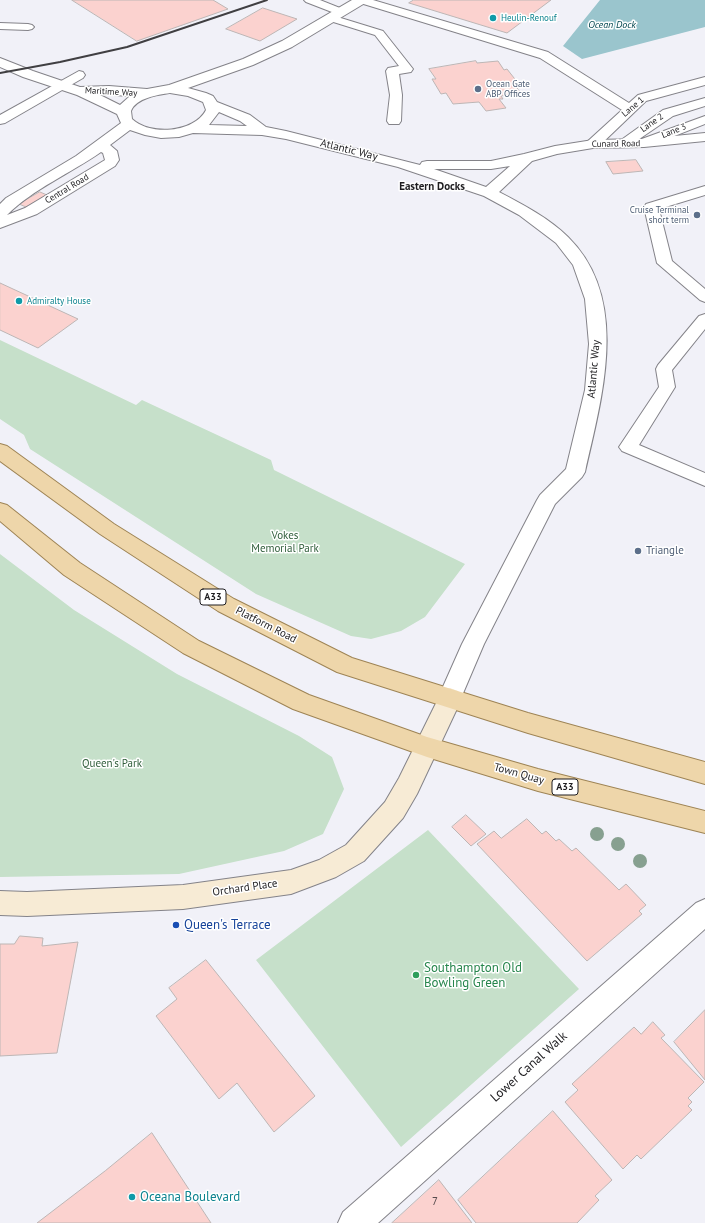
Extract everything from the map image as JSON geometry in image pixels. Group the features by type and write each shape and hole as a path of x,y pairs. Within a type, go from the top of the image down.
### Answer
{"main road":[{"name":"Platform Road","path":"0,451 107,529 226,605 345,665 450,698"},
{"name":"A33","path":"0,510 72,569 192,647 301,702 427,747"},
{"name":"A33","path":"450,698 528,723 705,773"},
{"name":"Town Quay","path":"427,747 538,780 705,822"}],"street":[{"path":"145,94 170,89 248,62 288,44 361,0"},
{"name":"Maritime Way","path":"0,62 16,70 77,90 109,90 145,94"},
{"path":"191,129 202,124 209,118 215,96 248,62"},
{"name":"Atlantic Way","path":"170,89 215,96 262,131"},
{"name":"Maritime Way","path":"77,90 127,118 138,129 150,132 178,132 191,129"},
{"name":"Central Road","path":"0,213 12,202 100,145 127,118 127,105 134,99 145,94"},
{"name":"Atlantic Way","path":"191,129 262,131 336,147 403,164 489,193 524,212 562,240 581,264 594,299 598,344 594,390 575,472 547,500 473,644 450,698"},
{"name":"Cunard Road","path":"403,164 455,166 491,165 528,158 555,150 593,144 644,143 705,137"},
{"name":"Central Road","path":"0,223 31,211 110,163 112,160 110,151 100,145"},
{"name":"Cunard Road","path":"489,193 528,158"},
{"name":"Orchard Place","path":"0,903 27,904 183,898 291,882 327,869 355,853 394,810 427,747 450,698"},
{"name":"Lower Canal Walk","path":"354,1223 705,912"}],"lane":[{"path":"310,0 336,15 379,33 407,69 392,71 396,95 394,122"},
{"path":"361,0 544,55 629,109"},
{"path":"0,26 28,27"},
{"path":"0,120 79,75"},
{"name":"Lane 1","path":"593,144 642,98 705,81"},
{"name":"Lane 2","path":"624,143 668,112 705,102"},
{"name":"Lane 3","path":"644,143 705,120"},
{"path":"705,190 651,207 665,263 705,297"},
{"path":"705,319 664,369 667,387 628,447 705,480"}],"green space":[{"name":"Vokes Memorial Park","path":"0,340 136,405 142,400 271,460 274,470 465,564 425,617 401,631 371,639 351,636 256,594 30,449 24,435 0,419"},
{"name":"Queen's Park","path":"0,554 74,610 177,674 299,736 332,757 344,789 323,834 284,851 179,874 0,877"},
{"name":"Southampton Old Bowling Green","path":"428,830 579,989 401,1147 256,960"}],"water":[{"name":"Ocean Dock","path":"600,0 705,0 705,27 582,59 563,46"}],"building":[{"path":"72,0 213,0 228,9 137,41"},
{"name":"Heulin-Renouf","path":"414,0 551,0 507,33 409,3"},
{"path":"263,8 297,19 260,41 226,29"},
{"name":"Ocean Gate ABP Offices","path":"476,61 477,63 498,61 504,70 507,69 518,83 514,84 521,93 501,96 503,99 499,99 506,108 486,111 479,102 453,104 446,93 441,94 432,79 436,79 429,69"},
{"path":"636,160 643,171 613,174 606,162"},
{"path":"40,192 47,195 26,207 19,204"},
{"name":"Admiralty House","path":"0,283 78,319 38,348 0,330"},
{"path":"466,815 486,834 471,846 452,827"},
{"path":"527,819 542,834 546,831 556,841 559,839 572,851 576,848 619,890 626,884 646,905 639,911 642,914 587,961 477,844 494,831 501,838"},
{"path":"20,936 43,938 42,946 78,942 57,1053 0,1056 0,944 14,944"},
{"path":"206,960 315,1096 274,1132 237,1083 219,1099 156,1016 177,999 169,988"},
{"path":"705,1010 705,1080 674,1042"},
{"path":"653,1022 665,1035 661,1038 704,1082 688,1098 692,1102 688,1106 692,1110 641,1159 637,1155 623,1169 565,1102 578,1090 572,1084 634,1027 641,1034"},
{"path":"553,1111 612,1180 595,1196 599,1200 577,1223 476,1223 458,1200"},
{"name":"Oceana Boulevard","path":"152,1133 211,1223 37,1223 105,1171"},
{"path":"439,1180 472,1223 392,1223"}],"railway":[{"path":"0,73 60,62 127,47 267,0"}],"place":[{"name":"Heulin-Renouf","path":"493,18"},
{"name":"Ocean Gate ABP Offices","path":"478,89"},
{"name":"Cruise Terminal short term","path":"697,215"},
{"name":"Admiralty House","path":"19,301"},
{"name":"Triangle","path":"638,551"},
{"name":"Queen's Terrace","path":"176,925"},
{"name":"Southampton Old Bowling Green","path":"416,975"},
{"name":"Oceana Boulevard","path":"132,1197"}],"district":[{"name":"Eastern Docks","path":"432,187"}]}
